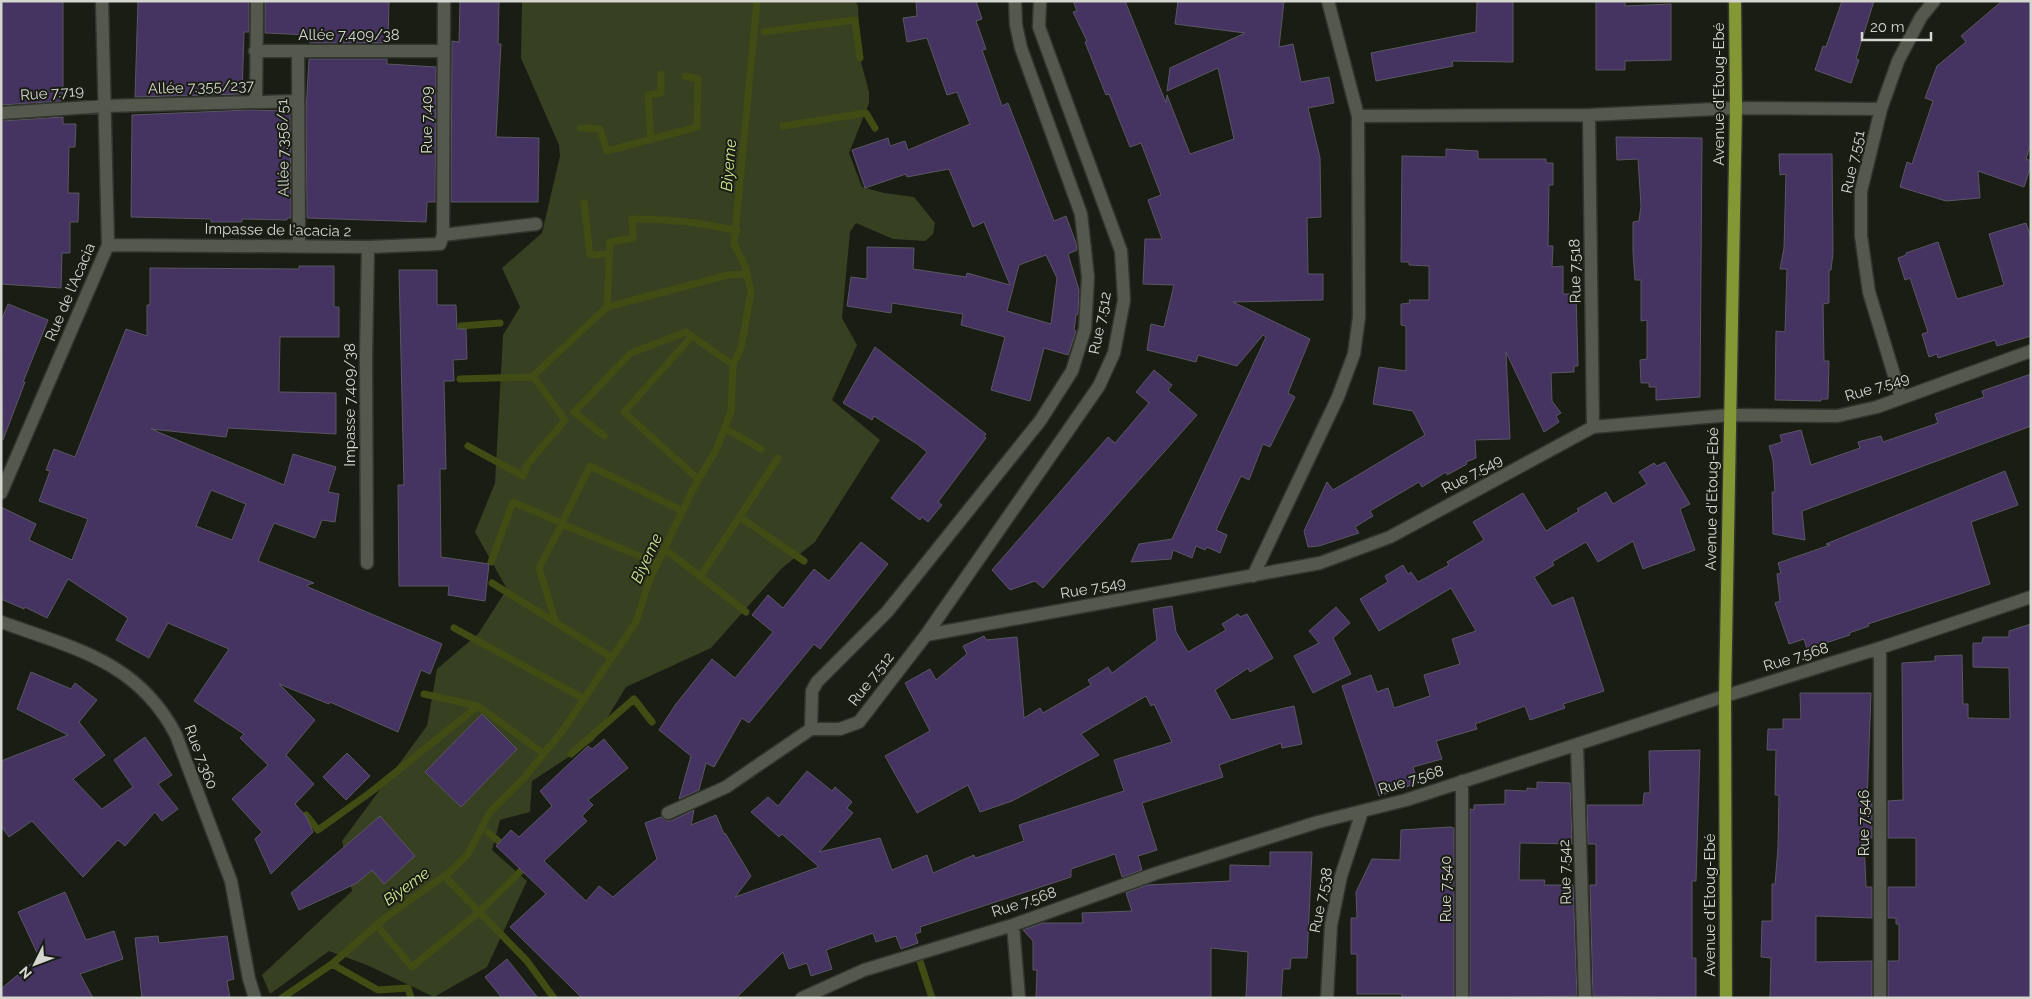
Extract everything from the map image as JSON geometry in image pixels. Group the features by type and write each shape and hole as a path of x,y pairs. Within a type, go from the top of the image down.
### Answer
{"main road":[{"name":"Avenue d'Etoug-Ebé","path":"1726,998 1725,696 1736,108 1735,1"}],"street":[{"name":"Rue de l'Acacia","path":"1,493 4,479 108,245 102,1"},
{"path":"256,102 255,51 257,1"},
{"name":"Rue 7.409","path":"443,237 444,1"},
{"name":"Rue 7.512","path":"1015,1 1016,25 1021,48 1081,214 1088,277 1085,328 1072,371 1040,421 887,612 817,682 812,691 811,729 840,729 859,722 926,635 1099,386 1114,353 1124,300 1121,251 1039,27 1040,1"},
{"path":"1253,576 1338,397 1354,354 1359,317 1358,116 1328,1"},
{"name":"Rue 7.551","path":"1901,398 1869,292 1862,236 1861,191 1881,109 1898,61 1921,17 1934,1"},
{"name":"Allée 7.356/51","path":"298,50 299,246"},
{"name":"Allée 7.409/38","path":"255,51 443,51"},
{"name":"Allée 7.355/237","path":"104,106 298,101"},
{"name":"Rue 7.719","path":"1,113 104,106"},
{"path":"1358,116 1589,115 1736,108 1881,109"},
{"name":"Rue 7.518","path":"1589,115 1593,427"},
{"name":"Impasse de l'acacia 2","path":"108,245 368,247 435,245 443,237 536,224"},
{"name":"Impasse 7.409/38","path":"368,247 366,356 368,563"},
{"name":"Rue 7.549","path":"926,635 1253,576 1320,562 1390,537 1593,427 1730,416 1837,416 1877,407 2031,350"},
{"name":"Rue 7.568","path":"802,998 864,970 1013,924 1157,873 1318,822 1406,800 1577,746 2031,597"},
{"name":"Rue 7.360","path":"1,622 101,659 133,679 155,700 167,717 176,734 231,881 249,979 255,998"},
{"name":"Rue 7.546","path":"1880,648 1880,998"},
{"path":"668,813 726,787 811,729"},
{"name":"Rue 7.542","path":"1577,746 1585,998"},
{"name":"Rue 7.540","path":"1462,781 1462,998"},
{"name":"Rue 7.538","path":"1327,998 1331,925 1341,876 1362,812"},
{"path":"1013,924 1019,998"}],"green space":[{"path":"522,1 855,1 858,6 860,58 869,92 869,103 849,153 862,187 884,193 914,197 935,223 933,234 925,241 893,239 856,223 850,232 842,318 857,345 832,400 880,440 815,542 782,568 711,648 626,687 593,741 532,781 530,812 500,820 492,850 527,881 487,967 434,997 367,965 329,951 270,994 262,975 352,891 342,841 427,726 437,669 478,634 507,589 475,532 495,483 503,335 520,307 502,268 542,233 560,156 559,145 521,58"}],"building":[{"path":"1,1 63,1 63,101 1,105"},
{"path":"138,1 249,1 249,32 244,32 242,94 135,97"},
{"path":"265,1 389,1 388,43 310,43 310,35 265,33"},
{"path":"460,1 499,1 498,44 501,44 496,137 539,138 538,202 451,202 452,41 459,42"},
{"path":"916,1 976,1 982,19 976,21 986,49 982,50 1002,106 1008,103 1054,221 1066,216 1076,243 1077,250 1068,254 1079,290 1078,314 1076,315 1074,330 1076,331 1068,355 1044,348 1030,401 991,390 1005,337 961,325 963,314 892,303 891,313 847,306 851,277 867,279 867,247 914,248 913,269 966,277 967,273 1010,285 984,222 973,227 949,169 907,177 906,174 865,188 852,150 888,138 890,146 905,141 908,150 970,124 957,92 947,95 927,38 907,42 903,18 917,16","holes":["1046,255 1057,278 1051,324 1007,311 1019,265"]},
{"path":"1073,1 1125,1 1166,103 1167,95 1190,154 1234,139 1218,68 1167,91 1170,68 1245,33 1175,24 1178,1 1284,1 1279,47 1293,44 1301,82 1329,77 1334,103 1308,108 1320,158 1321,217 1307,218 1308,274 1323,274 1323,300 1233,302 1310,339 1288,393 1295,397 1270,447 1263,444 1249,480 1241,476 1216,530 1227,535 1220,553 1207,547 1205,550 1196,546 1192,558 1173,550 1171,559 1131,562 1139,544 1172,539 1266,337 1263,335 1237,366 1198,355 1196,362 1147,350 1151,324 1164,327 1174,285 1143,284 1145,239 1162,239 1148,200 1161,195 1141,143 1130,147 1109,94 1106,95 1085,42 1087,41 1073,12 1077,11"},
{"path":"1477,1 1513,1 1513,62 1452,61 1453,66 1376,81 1371,53 1476,32"},
{"path":"1596,1 1625,1 1625,6 1671,4 1671,60 1625,61 1625,70 1596,70"},
{"path":"1842,1 1874,1 1856,59 1859,60 1851,83 1815,70 1823,46 1826,47"},
{"path":"2002,1 2031,1 2031,143 2026,159 2031,161 2031,165 2024,187 1978,171 1980,198 1946,201 1900,187 1907,162 1912,164 1933,101 1925,98 1937,66 1966,42 1961,36"},
{"path":"309,59 387,59 387,64 436,67 435,202 427,202 426,222 307,218 306,112"},
{"path":"248,110 290,111 291,218 287,218 287,220 242,219 242,222 211,222 211,219 131,217 132,115"},
{"path":"63,117 63,124 76,124 75,147 69,147 68,193 79,193 78,222 70,222 70,253 62,253 61,288 1,284 1,121"},
{"path":"1616,137 1702,138 1700,397 1656,400 1656,387 1649,387 1649,383 1641,383 1640,360 1647,359 1647,320 1641,321 1641,280 1635,280 1633,252 1633,222 1639,221 1641,206 1638,159 1617,160"},
{"path":"1446,149 1478,151 1478,159 1546,159 1546,163 1553,163 1553,185 1549,185 1548,246 1553,246 1552,267 1563,266 1563,294 1576,294 1578,366 1574,366 1574,372 1551,373 1552,401 1561,413 1556,416 1559,422 1544,432 1506,352 1510,439 1475,440 1476,458 1466,462 1467,464 1447,475 1446,472 1422,487 1419,482 1370,511 1373,516 1355,527 1359,533 1319,546 1308,547 1304,531 1327,482 1333,490 1425,435 1413,411 1373,404 1379,367 1406,371 1406,326 1401,325 1401,304 1410,303 1409,300 1429,300 1429,266 1409,265 1409,262 1401,262 1402,156 1446,157"},
{"path":"1779,154 1832,154 1833,253 1831,270 1829,270 1829,303 1823,304 1824,361 1829,361 1828,399 1821,399 1821,401 1775,400 1776,331 1785,332 1787,269 1780,269 1784,248 1786,174 1780,175"},
{"path":"2026,223 2031,238 2031,336 1997,346 1995,340 1938,358 1937,354 1929,357 1922,334 1928,332 1910,278 1905,280 1898,258 1906,255 1906,253 1938,242 1957,299 2004,285 1989,234"},
{"path":"299,266 334,266 334,307 339,307 339,337 280,337 279,392 336,393 336,434 228,428 226,437 151,429 284,485 293,454 336,467 328,492 339,494 335,522 322,520 315,538 274,523 258,561 314,583 307,585 308,587 442,644 430,674 421,670 398,732 330,702 329,704 279,684 315,720 286,755 314,784 295,804 306,816 313,832 271,874 255,839 262,832 232,799 268,765 240,738 244,734 194,701 229,649 168,623 149,658 116,640 128,618 68,579 47,618 25,607 24,609 1,599 1,507 36,524 29,540 72,560 88,519 39,501 50,471 46,470 54,449 75,457 126,329 147,336 147,305 150,305 150,268 299,269","holes":["211,490 246,504 232,540 196,526"]},
{"path":"399,270 437,270 437,305 456,305 457,329 466,329 467,359 453,360 454,381 444,381 446,469 440,469 441,557 489,564 485,601 448,595 449,586 399,586 398,485 404,485"},
{"path":"8,304 48,320 23,382 25,382 3,440 1,321"},
{"path":"875,347 986,434 984,437 986,438 938,502 942,505 928,522 922,517 920,520 891,498 927,452 874,416 872,420 843,403"},
{"path":"1154,370 1172,385 1168,390 1197,415 1043,588 1035,581 1010,590 992,570 1108,437 1115,443 1149,403 1136,392"},
{"path":"2031,374 2031,426 1802,511 1805,540 1773,534 1772,492 1775,492 1773,460 1769,446 1782,442 1780,435 1801,430 1811,465 1860,448 1858,442 1881,436 1883,442 1938,423 1935,414 1984,397 1982,391"},
{"path":"1665,462 1690,504 1680,509 1695,550 1643,569 1633,541 1598,562 1586,542 1552,562 1554,565 1534,577 1552,606 1573,597 1604,691 1563,704 1565,708 1530,720 1525,706 1475,724 1477,729 1436,741 1442,759 1413,767 1418,783 1379,796 1342,686 1371,675 1377,692 1388,688 1394,708 1430,696 1424,675 1460,664 1452,639 1476,631 1451,588 1379,631 1360,599 1388,582 1385,576 1403,565 1408,574 1411,572 1418,582 1449,565 1447,562 1484,540 1473,522 1523,493 1546,531 1579,511 1577,509 1606,492 1613,504 1647,484 1639,472 1654,463 1657,466"},
{"path":"2005,471 2018,505 1971,522 1990,584 1868,624 1869,626 1849,633 1850,635 1807,649 1804,639 1789,644 1775,603 1780,601 1777,574 1781,573 1778,563 1830,545 1826,544"},
{"path":"861,542 888,564 820,649 814,644 749,723 742,718 714,767 706,763 699,790 679,799 691,756 659,730 676,704 712,659 735,678 773,632 752,615 768,595 783,608 814,569 829,581"},
{"path":"1172,606 1176,632 1188,652 1226,630 1222,624 1238,614 1240,617 1247,614 1273,658 1250,672 1248,668 1215,690 1231,720 1294,706 1302,744 1282,748 1281,743 1219,765 1223,777 1142,803 1157,850 1138,856 1142,870 1122,877 1115,854 1071,869 1071,877 920,927 921,932 915,934 918,943 901,949 896,936 876,942 873,933 826,950 832,969 811,976 807,963 789,969 783,952 736,998 582,998 510,927 546,894 496,846 511,830 519,837 552,806 540,791 588,746 592,749 604,739 628,768 588,800 593,805 582,816 587,821 544,861 586,901 599,886 613,897 657,859 645,823 661,817 671,821 694,810 691,825 716,815 724,834 751,876 735,897 819,867 782,834 779,837 751,812 768,797 778,806 807,771 832,791 835,787 852,802 847,808 853,813 819,852 880,838 892,870 927,855 933,873 974,855 975,858 979,857 1024,841 1019,825 1124,791 1114,760 1172,742 1154,704 1151,706 1146,696 1081,734 1099,755 1012,801 980,812 968,785 917,813 885,756 930,731 905,683 930,669 936,680 967,654 963,646 984,636 986,640 1017,637 1024,718 1040,708 1043,713 1091,685 1088,680 1108,667 1112,673 1157,640 1153,609"},
{"path":"1336,607 1350,623 1333,638 1351,674 1313,693 1294,656 1319,643 1309,631"},
{"path":"2031,624 2031,998 1888,998 1888,961 1899,961 1899,924 1896,924 1896,918 1888,918 1888,887 1916,887 1916,838 1888,838 1888,801 1903,800 1902,663 1935,661 1935,656 1962,655 1963,704 1968,704 1968,718 2010,719 2009,668 1973,667 1973,643 1982,643 1983,637 2009,637 2009,631"},
{"path":"31,672 71,689 75,683 97,700 79,722 105,755 73,779 102,809 133,787 114,760 145,737 172,775 158,784 178,809 162,821 155,812 125,846 118,840 83,877 32,821 9,837 1,826 1,761 68,735 17,709"},
{"path":"1800,693 1871,693 1867,802 1872,801 1872,838 1864,838 1866,887 1872,887 1872,918 1816,916 1816,962 1872,961 1872,998 1770,998 1771,958 1761,957 1762,921 1772,921 1772,884 1775,884 1778,848 1779,795 1775,795 1776,750 1767,750 1768,729 1783,729 1783,719 1801,719"},
{"path":"482,714 517,749 461,807 425,772"},
{"path":"1700,750 1696,881 1692,881 1692,958 1696,958 1696,998 1593,996 1590,885 1596,885 1596,844 1588,844 1587,805 1643,805 1644,793 1650,793 1649,751"},
{"path":"347,753 370,776 346,800 323,777"},
{"path":"1537,782 1570,783 1572,844 1520,843 1519,880 1545,880 1544,885 1573,885 1577,996 1470,998 1470,809 1474,810 1474,805 1505,804 1505,790 1527,791 1527,788 1537,789"},
{"path":"380,816 415,856 384,884 372,870 357,883 299,910 291,893"},
{"path":"1454,828 1454,998 1402,998 1402,994 1357,994 1357,954 1351,954 1351,918 1357,918 1356,892 1372,859 1400,860 1401,830"},
{"path":"1270,852 1312,852 1307,958 1291,958 1290,969 1283,969 1281,998 1246,998 1248,952 1211,948 1211,998 1036,998 1037,970 1033,970 1033,941 1023,930 1043,923 1083,923 1082,913 1132,911 1126,893 1147,885 1230,881 1230,865 1270,866"},
{"path":"65,892 86,940 114,931 123,959 80,974 93,998 1,998 1,989 39,957 18,912"},
{"path":"158,936 159,943 227,936 234,979 227,981 230,998 142,998 135,938"},
{"path":"507,959 538,998 502,998 485,977"}],"waterway":[{"name":"Biyeme","path":"282,998 332,964 385,918 451,871 468,854 490,812 524,778 563,730 636,622 649,581 692,491 717,448 731,411 733,365 741,348 751,292 745,266 734,244 757,1"},
{"path":"764,32 855,20 860,58"},
{"path":"651,139 648,95 661,93 661,74"},
{"path":"581,128 600,129 607,151 697,127 698,79 685,76"},
{"path":"783,126 866,113 875,128"},
{"path":"584,203 590,255 608,254"},
{"path":"607,307 610,242 633,238 632,219 684,222 737,231"},
{"path":"534,375 607,307 728,275 747,274"},
{"path":"461,326 500,323"},
{"path":"604,436 574,412 631,353 686,332 733,365"},
{"path":"692,336 624,412 697,478"},
{"path":"468,446 523,476 527,465 565,420 533,376"},
{"path":"460,379 532,377"},
{"path":"728,430 761,449"},
{"path":"700,577 778,458"},
{"path":"491,562 513,502 562,523 590,466 681,510"},
{"path":"740,517 804,561"},
{"path":"556,623 539,568 562,524 654,562"},
{"path":"666,550 746,612"},
{"path":"492,583 608,655"},
{"path":"454,628 579,696"},
{"path":"424,694 478,706 540,751"},
{"path":"571,754 634,699 652,722"},
{"path":"306,815 318,830 371,792 478,706"},
{"path":"488,832 505,847"},
{"path":"379,928 412,967 479,912 527,865"},
{"path":"447,879 527,961 554,998"},
{"path":"920,961 932,998"},
{"path":"332,964 378,990 408,988 411,998"}]}
